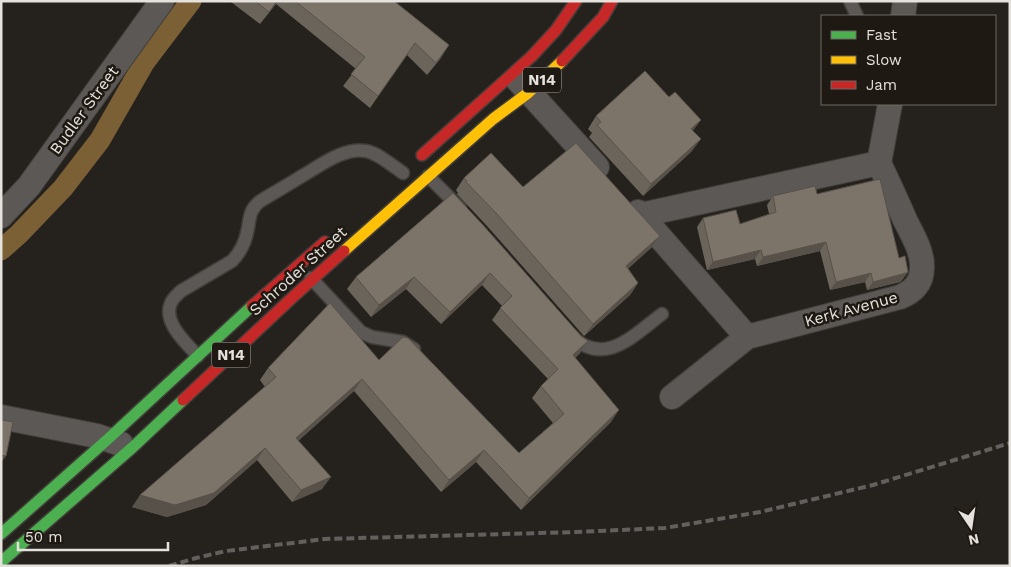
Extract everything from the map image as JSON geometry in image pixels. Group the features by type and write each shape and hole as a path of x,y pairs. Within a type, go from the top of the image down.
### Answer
{"highway":[{"name":"N14","path":"406,170 540,49 576,1"},
{"name":"Schroder Street","path":"1,562 133,447 312,279 493,119 555,68 591,31 612,1"},
{"name":"Schroder Street","path":"1,534 336,232"}],"street":[{"name":"Budler Street","path":"1,216 29,186 162,1"},
{"path":"903,15 905,1"},
{"path":"513,75 641,215 747,337"},
{"path":"641,215 880,163 890,105"},
{"name":"Kerk Avenue","path":"672,397 747,337 900,297 914,289 922,275 921,258 880,163"},
{"path":"1,417 108,439 133,447"}],"lane":[{"path":"850,1 857,15"},
{"path":"198,356 176,331 169,311 170,303 181,291 232,261 238,255 248,229 253,206 326,162 348,152 365,151 372,153 406,170"},
{"path":"428,176 468,217"},
{"path":"299,265 360,332 372,337 402,342 419,352 425,359"},
{"path":"565,329 579,343 588,348 605,350 628,340 662,314"}],"building":[{"path":"255,1 277,1 269,12"},
{"path":"295,1 394,1 449,45 436,63 415,43 378,96 351,74 365,57"},
{"path":"645,71 669,97 675,92 701,120 691,129 701,139 651,184 597,125 601,122 596,116"},
{"path":"576,143 660,236 626,266 638,283 593,324 464,178 491,153 523,187"},
{"path":"880,179 899,258 905,256 908,272 906,273 873,282 871,273 836,282 826,242 763,257 761,250 713,262 703,218 736,210 740,224 776,212 773,196 815,186 817,194"},
{"path":"453,193 581,336 588,341 573,355 619,410 529,498 484,450 449,480 362,379 296,438 331,477 301,490 265,448 214,493 175,505 140,495 276,377 268,368 330,303 379,360 403,337 408,338 519,453 564,414 541,386 558,369 500,308 512,296 490,273 450,312 414,277 379,305 356,277"},
{"path":"1,420 13,422 6,456 1,455"}],"waterway":[{"path":"1,250 63,188 100,140 144,63 191,1"}],"railway":[{"path":"169,566 226,551 325,539 665,528 760,512 873,485 1010,443"}],"traffic: fast":[{"path":"1,534 108,439 252,306"},
{"path":"1,562 133,447 183,400"}],"traffic: slow":[{"path":"344,251 493,119 528,93 562,61"}],"traffic: jam":[{"path":"422,155 532,56 556,30 576,1"},
{"path":"562,61 603,17 612,1"},
{"path":"252,306 325,242"},
{"path":"183,400 344,251"}]}
